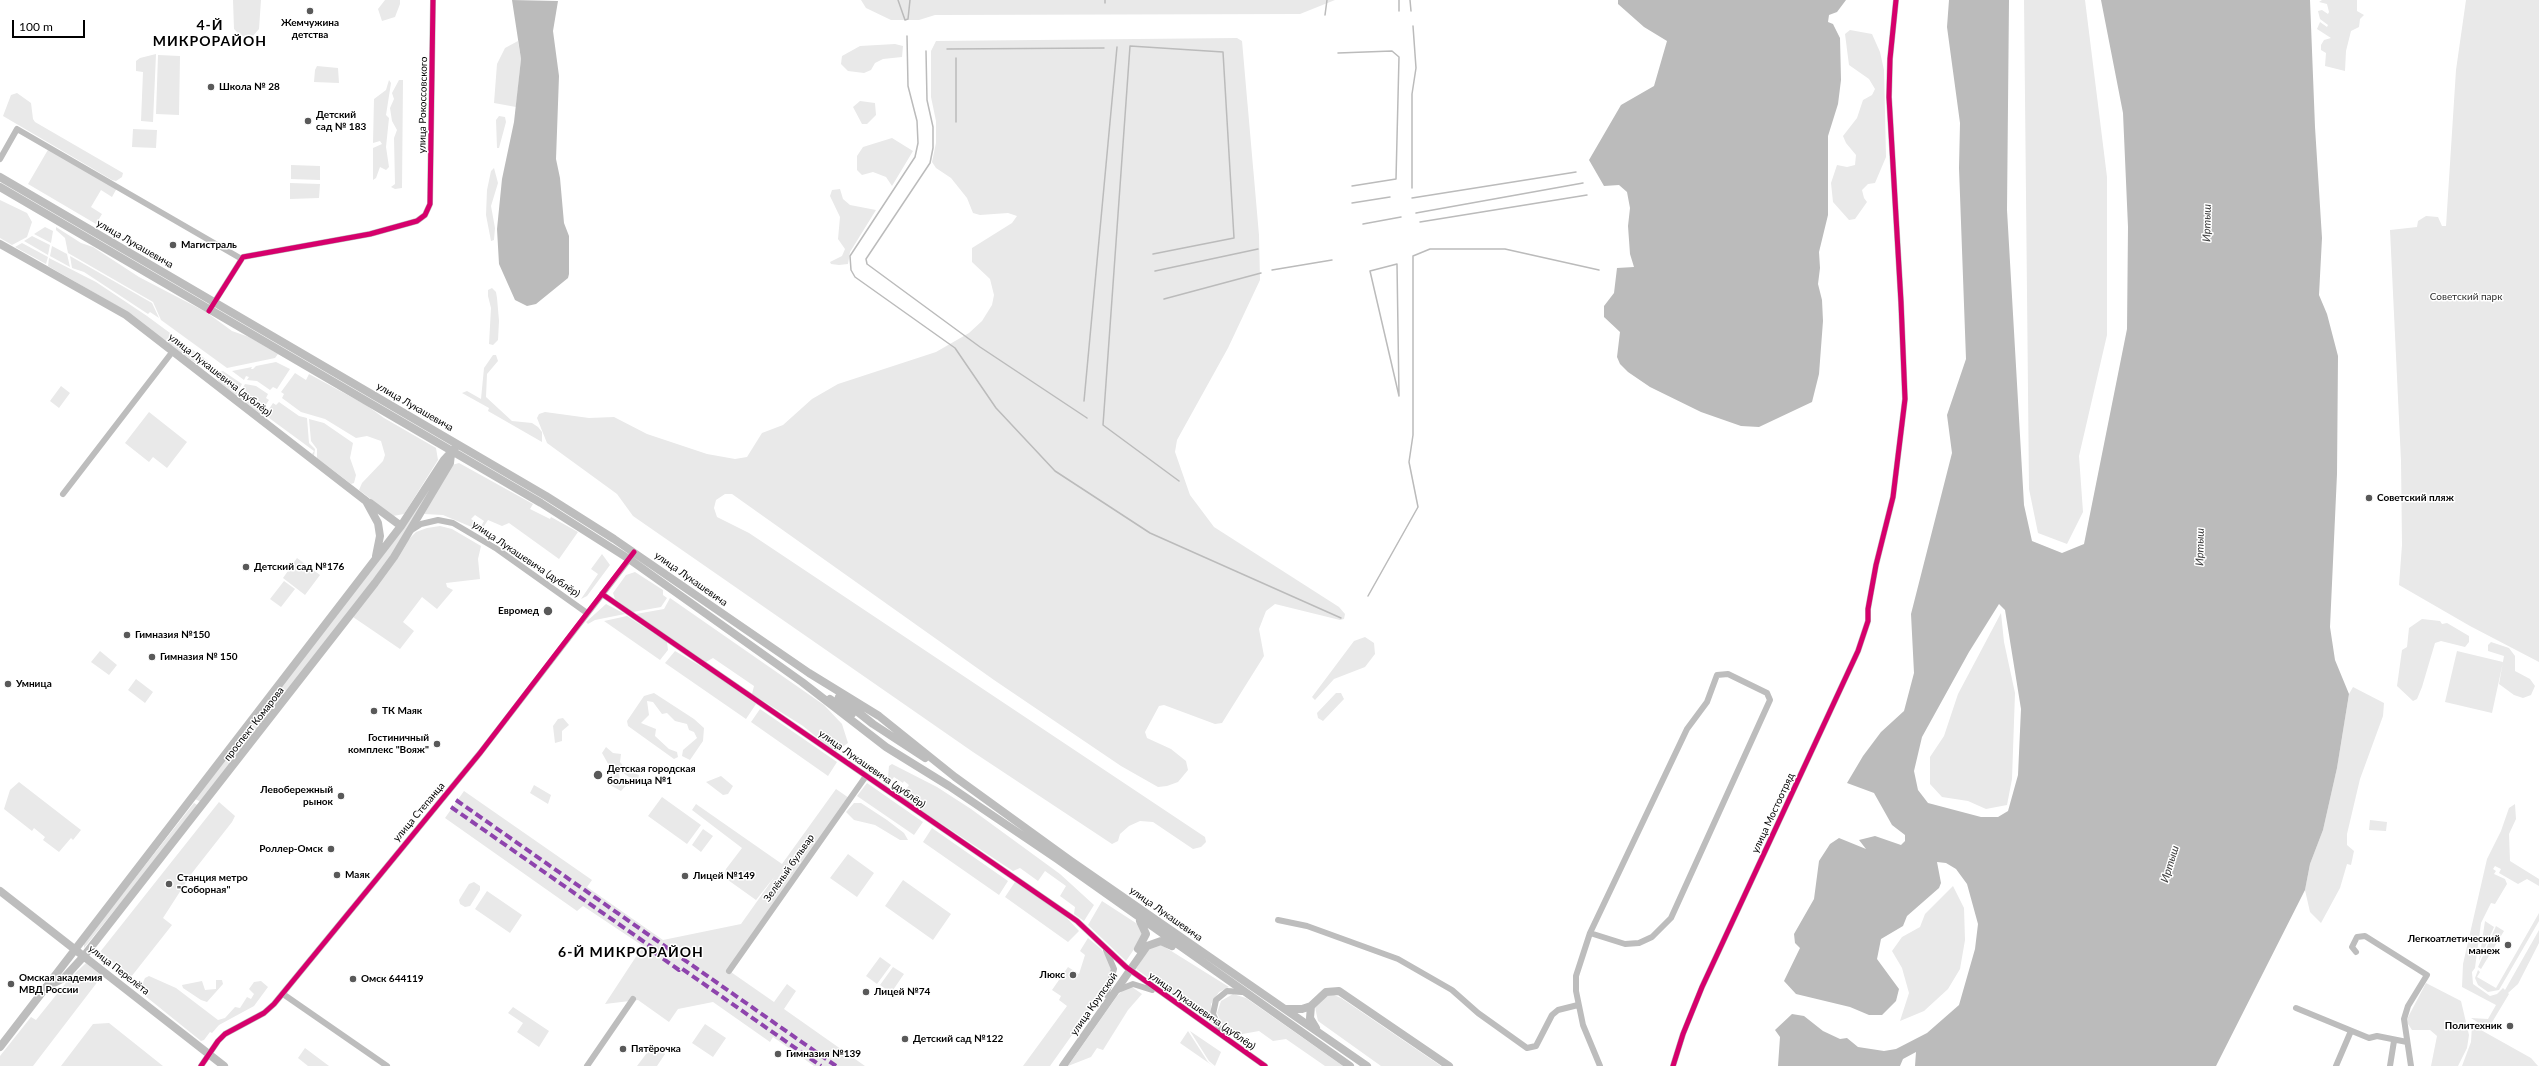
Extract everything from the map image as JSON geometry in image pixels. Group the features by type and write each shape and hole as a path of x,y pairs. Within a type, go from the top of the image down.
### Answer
{"main road":[{"name":"улица Лукашевича","path":"0,177 546,496 634,552 808,673 894,726 955,777 1368,1066"},
{"name":"улица Лукашевича","path":"0,188 209,312 541,503 629,559 802,682 886,747 949,786 1350,1066"},
{"name":"улица Лукашевича (дублёр)","path":"0,244 106,302 173,351 366,500 378,523 379,548 374,560"},
{"name":"проспект Комарова","path":"0,1047 401,526 444,460 452,453 458,444"},
{"name":"проспект Комарова","path":"46,986 64,978 84,956 243,755 376,583 450,464 452,453"},
{"path":"366,500 401,526"},
{"path":"364,573 371,574 376,583"},
{"path":"232,745 237,754 243,755"},
{"path":"190,799 196,801 201,808"},
{"name":"улица Перелёта","path":"0,891 75,948 224,1066"},
{"name":"улица Крупской","path":"1128,969 1146,934 1142,924 1134,914"},
{"name":"улица Крупской","path":"1057,1066 1128,969 1147,946 1156,941 1166,942 1203,963"},
{"path":"1285,1009 1302,1009 1311,1006 1326,992 1339,991 1449,1066"},
{"name":"улица Крупской","path":"1063,1066 1110,994"},
{"path":"1311,1006 1310,1018 1318,1032"}],"street":[{"name":"улица Рокоссовского","path":"240,258 408,224 421,218 428,209 433,0"},
{"name":"улица Мостоотряд","path":"1673,1066 1683,1034 1702,987 1861,646 1868,621 1868,609 1876,565 1893,497 1905,399 1901,288 1889,97 1890,59 1896,0"},
{"path":"0,158 17,129 240,258 209,312"},
{"path":"63,494 173,351"},
{"path":"419,514 422,519 430,521"},
{"name":"улица Лукашевича (дублёр)","path":"408,532 430,521 445,520 468,531 587,613"},
{"name":"улица Степанца","path":"201,1066 225,1034 264,1013 283,994 480,753 634,552"},
{"name":"улица Лукашевича (дублёр)","path":"602,594 1077,920 1128,969 1264,1066"},
{"path":"1590,933 1625,944 1639,943 1652,937 1671,918 1770,700 1767,693 1728,674 1718,675 1707,702 1687,729 1590,933 1576,976 1578,1006 1587,1039 1600,1066"},
{"name":"Зелёный бульвар","path":"729,971 866,776"},
{"path":"1278,920 1307,926 1398,959 1452,990 1478,1012 1527,1048 1536,1046 1552,1015 1558,1010 1578,1006"},
{"path":"2356,952 2352,947 2357,937 2366,936 2427,975 2408,1006 2404,1019 2411,1066"},
{"path":"1101,942 1114,969 1110,994"},
{"path":"1110,994 1127,985 1133,984 1163,994"},
{"path":"1223,1037 1213,1014 1216,1000 1221,995 1232,990 1253,998"},
{"path":"283,994 387,1066"},
{"path":"587,1066 633,999"},
{"path":"2296,1008 2369,1038 2377,1036 2394,1041 2407,1042"},
{"path":"2336,1066 2351,1031"},
{"path":"2390,1066 2394,1041"}],"green space":[{"path":"233,0 261,0 259,29 252,37 241,36 234,29"},
{"path":"385,0 400,0 400,4 395,17 382,21 378,9"},
{"path":"861,0 1335,0 1300,14 935,15 919,20 891,20 866,8"},
{"path":"2024,0 2085,0 2107,177 2107,335 2079,456 2083,512 2067,544 2038,533 2029,489"},
{"path":"2322,0 2357,0 2357,11 2364,15 2360,19 2359,27 2351,31 2346,51 2345,71 2325,66 2326,53 2321,50 2321,45 2324,40 2331,38 2317,29 2320,22 2327,27 2328,25 2320,19 2318,11 2322,10 2328,14 2329,12 2327,4 2319,2"},
{"name":"Советский парк","path":"2466,0 2539,0 2539,662 2470,626 2399,585 2402,545 2401,461 2390,230 2417,227 2418,221 2426,216 2438,217 2442,226 2446,226 2456,70"},
{"path":"1850,30 1872,34 1880,52 1884,70 1886,157 1875,183 1868,184 1862,190 1864,198 1867,202 1855,219 1849,220 1833,202 1831,183 1837,165 1847,167 1855,165 1856,155 1846,143 1843,136 1857,118 1863,100 1872,95 1875,89 1869,79 1849,65 1845,34"},
{"path":"1237,38 1242,41 1259,235 1260,280 1228,348 1177,440 1175,452 1190,495 1214,527 1339,607 1345,614 1344,619 1340,620 1275,604 1266,611 1259,629 1264,656 1222,723 1215,724 1164,705 1159,706 1145,732 1147,738 1171,749 1186,761 1188,770 1178,782 1167,786 1158,787 1121,766 994,680 732,494 725,494 716,500 714,508 717,517 749,533 1205,837 1206,842 1201,847 1193,849 1153,822 1140,821 1129,826 1120,834 1118,841 1112,844 973,752 633,516 617,494 547,443 537,418 539,414 545,412 589,418 614,417 647,434 707,454 735,459 747,457 762,433 783,425 812,399 838,384 936,352 969,333 982,321 992,305 994,295 990,279 972,262 972,248 1012,223 1017,216 1008,213 980,215 973,213 967,198 951,178 936,168 932,162 936,143 936,121 931,97 931,51 936,41"},
{"path":"518,41 521,59 516,107 494,103 497,64 505,48"},
{"path":"895,44 903,46 902,57 883,59 875,63 871,70 864,73 848,71 841,64 842,56 860,46"},
{"path":"156,54 153,122 141,121 143,72 136,71 136,61 140,58"},
{"path":"158,55 180,56 179,115 156,114"},
{"path":"317,66 338,68 339,83 314,82 315,70"},
{"path":"389,80 391,83 386,115 389,118 386,147 389,167 386,170 380,167 376,178 373,180 373,148 382,144 380,141 373,143 374,99 386,90"},
{"path":"399,80 403,80 402,188 395,189 391,187 395,184 394,138 397,130 392,121 390,108 394,99 392,93"},
{"path":"17,93 31,103 33,119 35,122 123,173 122,177 116,181 112,180 3,116 11,95"},
{"path":"860,101 875,103 876,115 867,124 862,124 853,107"},
{"path":"499,116 505,117 506,122 499,148 497,148 496,120"},
{"path":"133,129 157,130 156,148 132,147"},
{"path":"892,138 913,151 892,186 886,177 873,172 862,175 857,170 857,156 863,147"},
{"path":"49,148 117,188 112,197 101,190 91,207 102,214 96,224 28,184"},
{"path":"291,165 320,166 320,180 291,179"},
{"path":"494,168 498,183 491,206 495,228 494,240 491,241 486,215 487,190 491,171"},
{"path":"290,183 320,184 319,198 290,199"},
{"path":"840,189 843,199 850,205 876,210 850,252 848,264 839,265 831,264 830,262 842,256 845,249 838,239 840,217 830,196 832,190"},
{"path":"0,200 27,213 32,222 27,237 12,245 0,238"},
{"path":"45,227 53,231 51,243 34,234"},
{"path":"56,227 81,243 93,247 139,277 206,312 232,331 249,337 278,354 275,358 227,368 161,320 153,302 68,253 65,238 56,230"},
{"path":"32,236 50,245 48,255 24,241"},
{"path":"22,243 48,257 46,264 15,247"},
{"path":"52,246 67,254 70,267 50,256"},
{"path":"70,256 152,303 159,318 150,312 148,314 84,272 72,268"},
{"path":"49,258 96,282 147,316 208,361 202,366 191,360 124,310 48,266"},
{"path":"492,288 496,292 499,321 498,340 493,345 489,344 491,308 488,296 488,290"},
{"path":"493,355 496,355 498,361 487,374 486,397 512,421 532,423 538,427 542,432 542,442 488,411 489,408 462,393 467,391 481,399 484,368"},
{"path":"276,362 290,369 277,389 273,387 270,390 257,381 247,380 249,377 246,376 244,380 232,371 252,367 251,369 253,369 256,366"},
{"path":"223,371 242,384 236,395 220,383 213,373"},
{"path":"295,373 306,380 309,374 366,405 384,418 436,448 438,460 404,514 393,516 359,490 362,483 383,461 385,455 381,441 367,436 356,438 325,419 301,412 282,398 284,394 281,392"},
{"path":"245,384 256,386 268,394 266,398 269,400 265,406 267,408 262,415 238,397"},
{"path":"61,386 70,393 59,408 50,401"},
{"path":"279,402 299,416 307,418 309,443 315,449 314,456 312,454 314,451 265,415 273,403 276,405"},
{"path":"149,412 187,442 167,468 153,457 149,462 125,443"},
{"path":"309,419 324,423 353,443 350,458 356,475 354,483 351,484 317,458 317,449 311,441"},
{"path":"447,460 392,555 201,802 195,799"},
{"path":"459,463 533,504 530,509 550,519 551,517 578,532 559,559 509,523 502,526 488,520 482,529 497,540 493,542 478,532 484,521 475,515 471,519 477,523 474,528 443,515 424,514 452,465"},
{"path":"440,526 452,529 481,546 478,559 480,579 446,583 447,587 453,590 437,609 422,597 403,622 414,631 400,649 353,617 408,540 416,532 427,528"},
{"path":"602,554 610,565 587,596 581,599 598,574 591,569"},
{"path":"297,558 320,575 305,595 283,578"},
{"path":"635,572 663,590 663,595 667,598 661,607 633,612 615,599 613,593 626,575"},
{"path":"284,581 295,589 281,607 270,599"},
{"path":"670,598 824,705 842,724 848,743 835,752 803,726 752,694 754,686 713,658 706,662 636,614 664,609"},
{"path":"606,604 625,614 595,620 588,624 586,622"},
{"path":"2001,613 2004,642 2015,693 2012,779 2007,805 1986,809 1968,801 1942,797 1930,784 1930,757 1944,736 1958,694"},
{"path":"627,616 667,642 668,650 660,660 604,621"},
{"path":"2422,619 2440,621 2442,624 2447,623 2469,636 2469,642 2465,647 2441,641 2435,643 2422,687 2417,699 2413,701 2397,686 2402,650 2407,647 2409,628"},
{"path":"1365,637 1374,643 1375,654 1365,667 1334,679 1315,700 1312,697 1354,641"},
{"path":"2491,642 2509,648 2515,656 2515,671 2530,679 2535,686 2531,695 2523,698 2514,695 2499,684 2504,656 2488,651 2488,645"},
{"path":"100,651 117,665 109,675 91,662"},
{"path":"675,651 709,671 756,704 746,719 665,663"},
{"path":"2457,651 2503,662 2492,713 2445,702"},
{"path":"136,679 153,692 145,703 128,690"},
{"path":"2353,687 2384,703 2383,716 2360,779 2347,834 2347,845 2354,851 2351,865 2347,864 2340,888 2321,923 2310,912 2305,890 2310,864 2323,830 2337,768 2349,694"},
{"path":"654,693 694,719 704,728 703,741 690,760 682,756 683,750 697,738 694,732 689,730 687,724 675,721 667,713 662,714 653,702 647,701 649,715 641,723 656,729 655,736 669,749 677,752 678,757 674,759 628,726 627,721 644,696"},
{"path":"1336,693 1341,693 1344,699 1323,721 1318,718 1317,713"},
{"path":"760,709 837,762 828,776 751,722"},
{"path":"563,718 569,725 562,731 562,741 555,743 553,726 558,719"},
{"path":"606,747 613,753 621,754 620,762 624,767 631,769 634,773 639,775 638,779 633,780 618,769 620,779 630,781 621,791 610,785 611,769 602,753"},
{"path":"892,764 937,787 971,809 1060,874 1094,905 1084,921 1074,914 1075,907 1060,896 1066,886 1045,871 1038,881 1020,868 1013,871 901,797 909,785 904,781 903,783 894,777 887,786 884,784 888,777 889,766"},
{"path":"721,776 733,786 728,794 723,795 706,782"},
{"path":"19,782 81,830 73,840 71,838 59,852 43,840 45,837 34,828 32,831 4,809 10,790"},
{"path":"867,783 923,822 914,835 857,796"},
{"path":"534,785 551,795 548,804 530,793"},
{"path":"836,789 849,798 728,970 774,1002 787,984 796,991 784,1009 865,1066 814,1066 773,1037 770,1042 713,1002 678,1009 669,1022 638,1000 605,1004 643,946 583,906 577,911 445,818 464,791 592,880 587,887 663,940 741,924 775,876 756,900 728,880 724,875 726,869 742,848 692,810 696,804 782,864"},
{"path":"662,797 701,825 687,844 648,816"},
{"path":"219,802 235,816 232,822 192,873 163,918 172,925 131,977 100,952"},
{"path":"194,803 199,806 84,948 84,943"},
{"path":"854,803 861,803 887,820 904,833 908,840 900,840 875,825 854,820 846,812"},
{"path":"2515,804 2516,819 2509,834 2510,861 2539,879 2539,886 2527,879 2518,884 2499,873 2501,869 2495,866 2493,869 2496,871 2494,874 2505,879 2507,884 2495,904 2491,903 2481,923 2475,968 2472,972 2473,984 2490,996 2497,994 2503,988 2505,990 2539,930 2539,943 2518,984 2508,993 2509,994 2488,1029 2471,1018 2488,1019 2496,1005 2462,987 2463,964 2487,859 2501,831 2509,808"},
{"path":"2370,820 2387,822 2386,831 2369,830"},
{"path":"932,828 1008,881 999,895 923,842"},
{"path":"703,829 713,836 701,852 692,845"},
{"path":"848,854 874,873 857,897 830,878"},
{"path":"903,880 951,914 933,940 885,906"},
{"path":"474,882 480,886 480,890 470,906 465,907 460,904 459,900 469,884"},
{"path":"1015,882 1065,916 1079,931 1068,942 1005,897"},
{"path":"1953,886 1964,908 1965,940 1960,969 1948,989 1924,1011 1900,1021 1909,993 1902,968 1892,951 1902,937 1920,927 1925,914"},
{"path":"487,891 522,915 510,933 475,909"},
{"path":"1102,901 1139,925 1143,936 1126,961 1088,925"},
{"path":"2539,913 2539,921 2499,990 2488,992 2478,985 2475,978 2478,970 2480,972 2477,977 2496,988"},
{"path":"2485,921 2494,927 2479,961"},
{"path":"2496,926 2504,931 2481,969 2478,967"},
{"path":"1088,938 1101,949 1110,961 1112,972 1109,983 1050,1066 1023,1066 1067,1006 1059,1000 1061,996 1052,990 1068,967 1079,974 1085,955 1080,951"},
{"path":"1160,944 1229,987 1219,992 1211,1004 1212,1023 1136,969 1149,948"},
{"path":"880,957 891,965 877,984 866,976"},
{"path":"86,963 102,976 33,1066 0,1066 0,1056 31,1017 36,1020 69,979"},
{"path":"893,967 904,974 891,993 880,985"},
{"path":"149,976 176,988 218,1020 225,1018 235,1007 240,1008 247,997 251,999 254,994 249,989 254,982 261,981 268,987 254,1006 219,1025 212,1033 210,1032 204,1040 201,1041 144,995 141,987 145,978"},
{"path":"216,980 222,980 223,984 207,1002 201,1000 183,988 182,985 202,981 205,990 216,989"},
{"path":"2426,983 2461,1001 2469,1035 2467,1048 2458,1066 2431,1066 2437,1036 2430,1030 2412,1030 2406,1021"},
{"path":"1132,987 1142,994 1128,1010 1103,1050 1097,1048 1091,1057 1068,1066 1117,996 1122,991"},
{"path":"1233,994 1246,998 1343,1066 1325,1066 1286,1039 1273,1041 1259,1031 1237,1035 1229,1030 1222,1024 1217,1013 1221,1001"},
{"path":"1327,995 1334,995 1341,998 1441,1066 1381,1066 1318,1021 1315,1007"},
{"path":"513,1007 549,1031 539,1047 517,1032 523,1023 508,1013"},
{"path":"109,1023 163,1066 61,1066 93,1024"},
{"path":"705,1024 726,1038 713,1057 692,1043"},
{"path":"2472,1025 2531,1058 2538,1066 2462,1066 2471,1042"},
{"path":"1188,1031 1208,1062 1213,1066 1180,1043"},
{"path":"1190,1031 1221,1052 1215,1066 1209,1061"},
{"path":"653,1045 665,1054 657,1066 637,1066"},
{"path":"305,1048 329,1066 308,1066 298,1058"}],"water":[{"path":"512,0 558,1 553,31 559,76 556,159 560,178 564,223 569,236 569,274 568,278 536,304 527,306 515,300 499,264 497,229 502,179 514,122 521,59"},
{"path":"1618,0 1846,0 1837,12 1829,15 1828,22 1833,24 1840,38 1841,80 1838,104 1828,136 1828,215 1819,252 1820,268 1818,284 1822,300 1823,321 1819,374 1812,402 1759,427 1741,426 1701,412 1650,387 1628,372 1620,364 1617,357 1620,332 1604,317 1604,306 1614,293 1617,268 1634,267 1630,254 1628,226 1630,208 1627,192 1619,185 1604,186 1589,160 1621,105 1654,86 1667,41 1644,27 1618,4"},
{"name":"Иртыш","path":"1949,0 2009,0 2007,210 2024,505 2032,541 2062,553 2084,544 2127,329 2128,227 2123,113 2101,0 2310,0 2315,127 2322,238 2319,295 2327,314 2338,356 2337,474 2330,627 2335,660 2349,694 2337,768 2323,830 2310,864 2305,890 2216,1066 1915,1066 1916,1052 1903,1059 1900,1066 1778,1066 1780,1037 1775,1030 1792,1014 1804,1016 1823,1031 1840,1039 1847,1038 1858,1047 1884,1051 1896,1049 1927,1033 1959,1005 1975,949 1978,924 1967,884 1956,869 1946,863 1937,862 1941,883 1939,888 1907,916 1903,926 1881,939 1877,959 1899,989 1896,1001 1882,1015 1869,1015 1850,1007 1796,994 1784,981 1800,948 1795,943 1794,934 1814,899 1819,861 1830,844 1839,838 1866,849 1859,840 1875,836 1901,845 1905,841 1905,835 1892,825 1874,793 1847,783 1863,756 1881,732 1904,711 1914,673 1911,614 1952,453 1947,415 1966,359 1959,168 1960,123 1947,27","holes":["1999,604 2005,610 2021,709 2018,775 2008,811 1998,817 1981,817 1928,803 1918,790 1914,771 1922,737 1969,652"]}],"waterway":[{"path":"898,0 905,20 908,19 910,0"},
{"path":"1325,15 1327,0"},
{"path":"1399,0 1399,11"},
{"path":"1410,0 1411,11"},
{"path":"1412,188 1412,94 1416,68 1413,26"},
{"path":"907,36 908,86 917,121 918,143 915,157 850,256 851,270 855,277 955,348 996,408 1055,471 1150,533 1341,618"},
{"path":"1153,254 1234,238 1223,52 1130,46 1103,425 1179,481"},
{"path":"1084,401 1117,47"},
{"path":"947,49 1104,48"},
{"path":"926,51 927,100 933,127 933,148 930,163 866,259 867,264 980,347 1087,418"},
{"path":"1338,53 1392,51 1399,57 1396,179 1352,186"},
{"path":"956,58 956,122"},
{"path":"1412,198 1576,172"},
{"path":"1416,213 1583,183"},
{"path":"1420,222 1587,195"},
{"path":"1352,203 1390,197"},
{"path":"1363,224 1401,217"},
{"path":"1155,271 1258,249"},
{"path":"1368,596 1418,507 1409,462 1413,435 1413,256 1430,249 1505,249 1599,270"},
{"path":"1272,270 1332,260"},
{"path":"1397,264 1399,396 1370,271 1397,264"},
{"path":"1164,299 1261,273"}],"marked path":[{"path":"456,800 836,1066"},
{"path":"451,807 653,948 651,950 679,970 681,968 821,1066"}],"cycle path":[{"path":"209,311 243,257 370,234 417,221 425,215 430,204 433,0"},
{"path":"1673,1066 1683,1034 1702,987 1858,651 1868,621 1868,609 1876,565 1893,497 1905,399 1889,97 1890,59 1896,0"},
{"path":"201,1066 218,1041 225,1034 264,1013 274,1004 480,753 634,552"},
{"path":"602,594 1077,921 1126,967 1265,1066"}],"place":[{"name":"Жемчужина детства","path":"310,11"},
{"name":"Школа № 28","path":"211,87"},
{"name":"Детский сад № 183","path":"308,121"},
{"name":"Магистраль","path":"173,245"},
{"name":"Советский пляж","path":"2369,498"},
{"name":"Детский сад №176","path":"246,567"},
{"name":"Евромед","path":"548,611"},
{"name":"Гимназия №150","path":"127,635"},
{"name":"Гимназия № 150","path":"152,657"},
{"name":"Умница","path":"8,684"},
{"name":"ТК Маяк","path":"374,711"},
{"name":"Гостиничный комплекс \"Вояж\"","path":"437,744"},
{"name":"Детская городская больница №1","path":"598,775"},
{"name":"Левобережный рынок","path":"341,796"},
{"name":"Роллер-Омск","path":"331,849"},
{"name":"Маяк","path":"337,875"},
{"name":"Лицей №149","path":"685,876"},
{"name":"Станция метро \"Соборная\"","path":"169,884"},
{"name":"Легкоатлетический манеж","path":"2508,945"},
{"name":"Люкс","path":"1073,975"},
{"name":"Омск 644119","path":"353,979"},
{"name":"Омская академия МВД России","path":"11,984"},
{"name":"Лицей №74","path":"866,992"},
{"name":"Политехник","path":"2510,1026"},
{"name":"Детский сад №122","path":"905,1039"},
{"name":"Пятёрочка","path":"623,1049"},
{"name":"Гимназия №139","path":"778,1054"}],"district":[{"name":"4-Й МИКРОРАЙОН","path":"210,34"},
{"name":"6-Й МИКРОРАЙОН","path":"631,952"}]}
